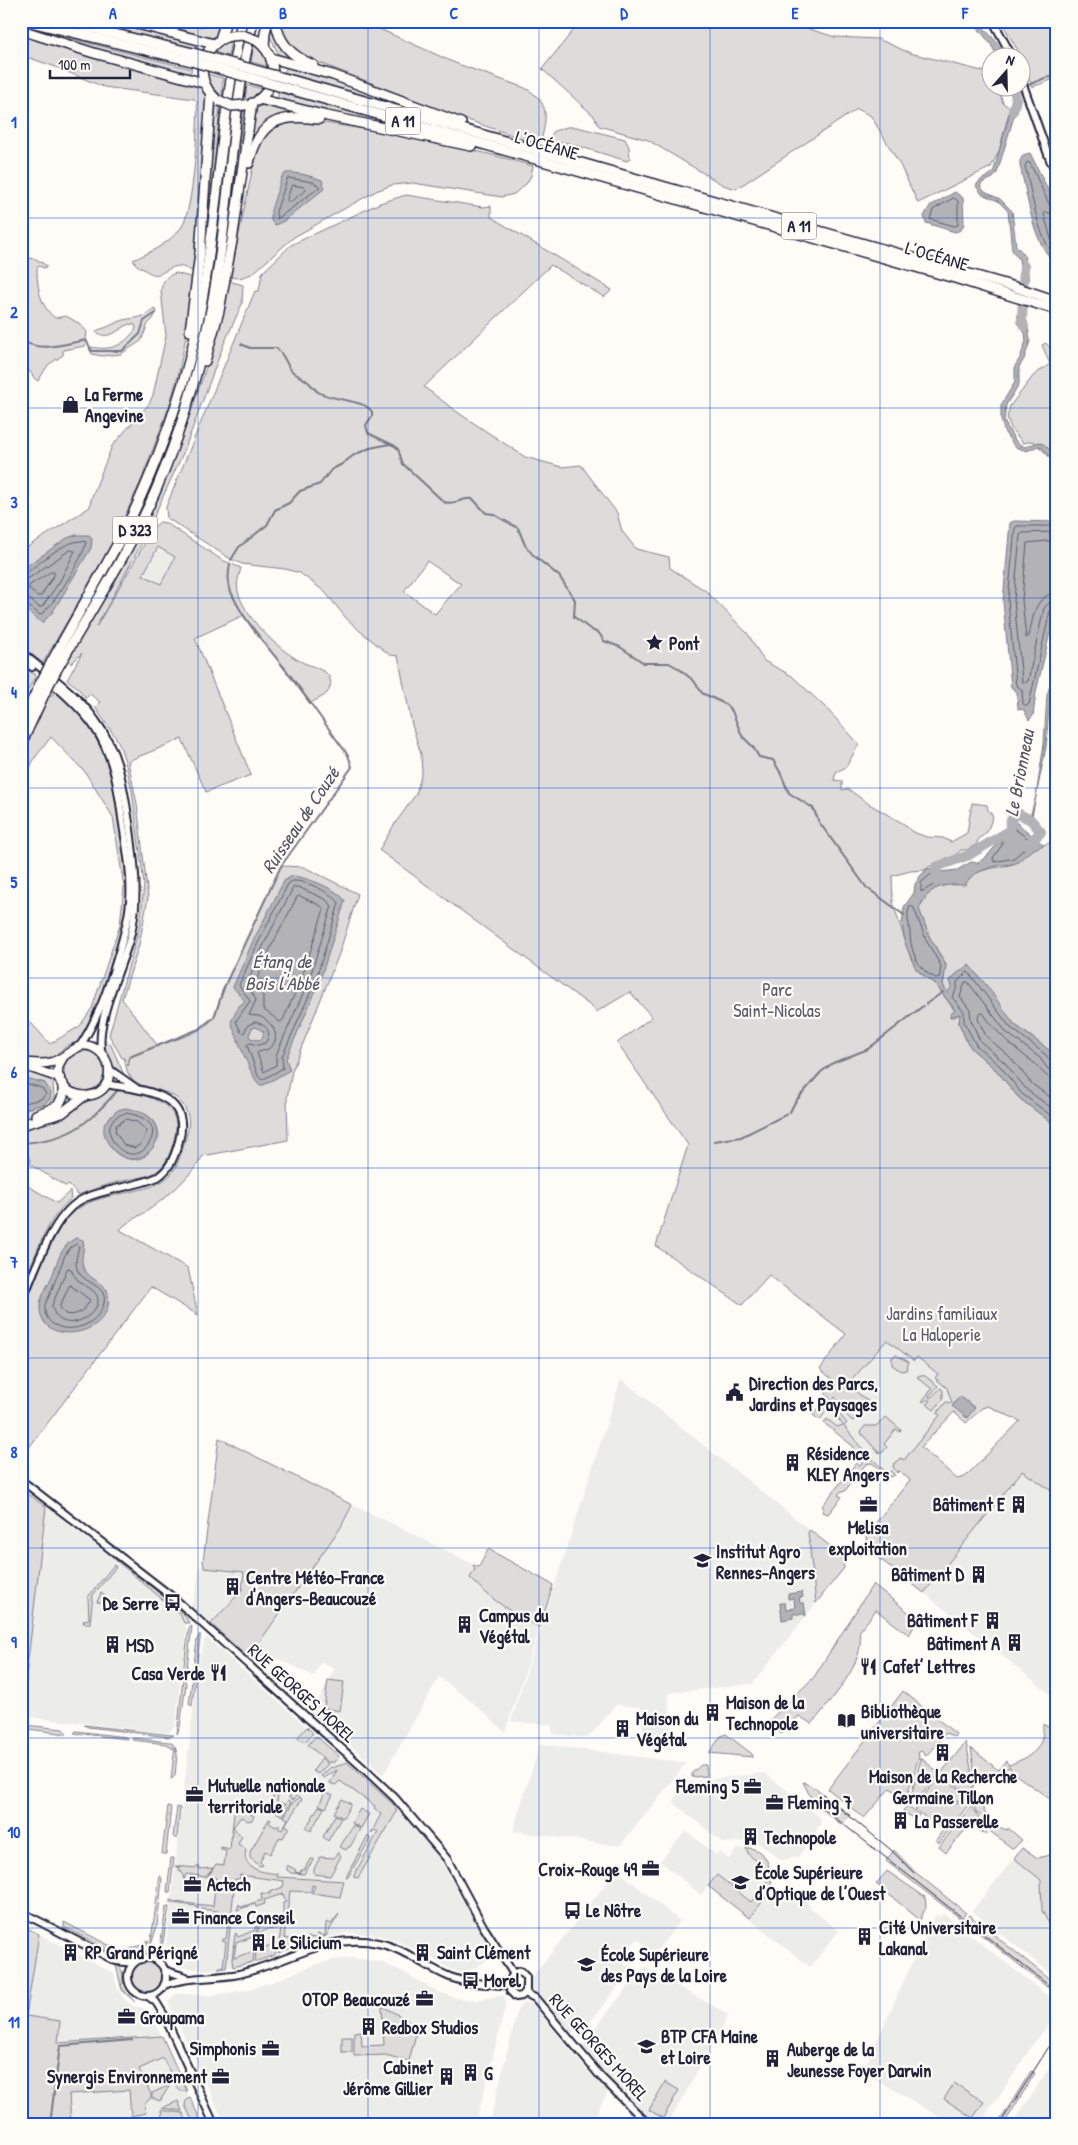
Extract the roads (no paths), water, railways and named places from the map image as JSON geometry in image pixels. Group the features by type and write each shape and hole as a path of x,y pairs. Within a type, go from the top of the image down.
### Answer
{"highway":[{"name":"L’OCÉANE","path":"26,21 192,57"},
{"name":"L’OCÉANE","path":"62,21 529,154 1015,287 1057,301"},
{"path":"126,21 217,42"},
{"path":"217,42 226,21"},
{"path":"203,269 230,84 242,21"},
{"path":"222,272 240,86 253,21"},
{"path":"264,47 268,21"},
{"path":"276,21 281,40 289,51 297,58 326,70 333,75"},
{"path":"21,30 94,53 204,83"},
{"path":"222,272 242,184 252,102 267,90 272,79 273,66 271,58 264,47 256,40 242,35 230,36 217,42 206,53 202,71 204,83 211,94 220,101 232,106 252,102 435,137 514,157 529,154"},
{"path":"271,58 333,75 427,111 501,136 509,142"},
{"name":"L’OCÉANE","path":"283,83 509,142 529,154"},
{"path":"203,269 211,94"},
{"path":"242,184 245,182 255,142 270,124 292,116 340,122 349,121"},
{"name":"L’OCÉANE","path":"547,158 1057,310"},
{"name":"D 323","path":"21,724 43,687 127,525 166,435 183,382 203,269"},
{"name":"D 323","path":"54,666 111,576 155,491 194,383 203,369 222,272"},
{"name":"D 323","path":"21,744 43,687"},
{"path":"21,1119 52,1110 58,1106 63,1096 61,1081"},
{"path":"21,1125 62,1113 84,1096"},
{"path":"21,2118 23,2124"}],"main road":[{"path":"80,1046 92,1048 102,1054 109,1069 105,1084 95,1094 84,1096 72,1094 61,1081 21,1063 44,1064 56,1061 72,1049 80,1046"},
{"path":"61,1081 59,1070 64,1056"}],"street":[{"path":"993,21 1008,48"},
{"path":"1028,98 1050,160 1057,173"},
{"path":"21,652 70,692 92,715 110,744 122,780 136,872 137,898 131,933 100,1036 102,1054"},
{"path":"21,658 63,692 88,719 110,759 118,790 130,875 129,912 100,1010 80,1046"},
{"path":"109,1069 137,1088"},
{"path":"21,1303 58,1220 70,1207 86,1197 149,1181 165,1172 171,1164 182,1131 180,1115 172,1103 163,1097 137,1088 105,1084"},
{"name":"RUE GEORGES MOREL","path":"21,1480 175,1599 395,1798 447,1859 483,1926 513,1973 520,1971 526,1975 525,1993 520,1997 514,1997 510,1991 510,1986"},
{"path":"21,1912 116,1961 134,1963 142,1959 150,1959 158,1962 164,1970 165,1978 160,2000 164,2014 214,2124"},
{"path":"148,1996 178,1980 240,1973 273,1963 312,1947 331,1942 357,1940 391,1947 458,1980 471,1984 510,1986 513,1973"},
{"path":"116,1961 128,1975 129,1983 133,1990 148,1996 156,2002 164,2014"},
{"path":"128,1975 134,1963"},
{"path":"164,1970 193,1978"},
{"name":"RUE GEORGES MOREL","path":"525,1993 535,1998 601,2077 648,2124"}],"water":[{"path":"972,21 978,21 1001,48 993,48"},
{"path":"1014,98 1018,99 997,173 993,178 982,183 980,186 985,192 1000,199 1012,211 1016,246 1023,253 1029,281 1021,278 1019,259 1012,250 1008,211 998,201 982,194 976,186 994,170"},
{"path":"1030,153 1057,208 1057,263 1042,246 1028,204 1020,161 1023,155"},
{"path":"286,173 295,173 322,180 325,188 284,221 275,225 271,221 271,210 282,176"},
{"path":"955,192 963,198 964,224 961,230 955,232 926,223 924,216 930,206"},
{"path":"1018,314 1026,316 1030,341 1019,367 1019,384 1006,405 1004,421 1019,444 1025,447 1039,442 1046,446 1054,455 1057,467 1042,447 1038,446 1027,451 1015,447 1005,433 1001,420 1001,405 1015,382 1015,366 1026,341 1025,333 1017,323"},
{"path":"1014,521 1057,522 1057,603 1036,692 1033,716 1029,720 1024,710 1018,709 1017,692 1011,687 1003,601 1010,523"},
{"path":"76,535 89,535 92,539 91,548 52,613 42,623 21,606 21,570 67,538"},
{"path":"1057,663 1057,674 1050,695 1046,747 1030,826 1028,824 1036,796 1044,744 1047,695"},
{"path":"1012,819 1044,845 1032,850 1016,863 992,867 976,873 965,885 950,885 937,888 927,895 919,909 930,938 946,965 943,985 947,993 952,986 950,981 969,965 987,986 1014,1024 1049,1050 1057,1062 1057,1127 1019,1098 997,1071 972,1049 959,1023 960,1014 950,1017 955,1010 936,985 916,969 906,946 902,925 904,907 914,893 915,884 927,869 934,868 940,872 957,870 971,862 978,863 998,843 994,842"},
{"name":"Étang de Bois l'Abbé","path":"292,876 313,881 336,892 345,901 319,983 286,1059 290,1070 264,1085 260,1085 249,1066 231,1022 239,1006 245,1001 233,987 253,941 284,881","holes":["256,1027 264,1032 262,1039 258,1040 250,1038 249,1035 252,1028"]},
{"path":"21,1077 45,1083 51,1093 50,1099 44,1104 21,1110"},
{"path":"125,1108 145,1114 155,1123 158,1135 154,1146 146,1154 136,1159 123,1157 111,1147 105,1135 105,1122 118,1110"},
{"path":"76,1238 83,1240 82,1260 85,1270 107,1290 108,1306 102,1318 91,1327 78,1332 64,1333 51,1329 43,1319 40,1302 63,1249"},
{"path":"960,1396 975,1408 967,1418 952,1406"},
{"path":"802,1592 803,1597 799,1598 800,1603 804,1603 806,1616 803,1614 793,1614 793,1618 782,1620 780,1603 785,1603 786,1609 795,1608 794,1598 788,1599 788,1594"}],"waterway":[{"path":"1030,84 1045,78 1057,76"},
{"name":"Le Brionneau","path":"1013,111 1016,98"},
{"name":"Le Brionneau","path":"1024,266 1022,321 1024,326"},
{"path":"21,340 29,344 45,347 86,340 92,351 122,351 140,334 144,321 156,313"},
{"path":"241,344 250,348 276,348 293,372 307,381 318,392 356,402 368,408 372,412 372,416 366,425 368,433 395,446 398,449 403,464 444,502 451,503 473,499 486,513 493,514 518,528 525,545 533,555 559,576 575,600 574,617 599,633 604,641 620,647 644,663 669,663 678,668 694,681 702,693 725,704 732,711 742,736 753,747 759,757 773,760 789,793 813,808 819,822 866,887 904,915"},
{"name":"Ruisseau de Couzé","path":"231,560 239,547 267,525 275,510 289,503 300,491 320,484 331,470 354,455 370,448 390,444"},
{"name":"Ruisseau de Couzé","path":"128,1065 129,1058 132,1056 199,1029 214,1017 225,985 281,866 352,767 348,755 287,671 243,615 229,586 230,564"},
{"path":"937,882 936,867 969,855 1009,831 1011,820 1017,813 1031,820 1041,832 1027,845"},
{"path":"926,1004 943,992"},
{"path":"790,1112 795,1102 821,1072 833,1063 868,1049 923,1006"},
{"name":"Ruisseau de Couzé","path":"21,1143 53,1138 76,1128 96,1113 118,1090"},
{"path":"714,1141 741,1137 787,1114"},
{"path":"50,2124 60,2046 132,2040"}],"tram line":[{"path":"822,1794 890,1849 914,1873"},
{"path":"815,1802 1057,1992"},
{"path":"1000,2124 1057,2034"}],"place":[{"name":"La Ferme Angevine","path":"71,404"},
{"name":"Pont","path":"655,643"},
{"name":"Direction des Parcs, Jardins et Paysages","path":"735,1393"},
{"name":"Résidence KLEY Angers","path":"793,1463"},
{"name":"Melisa exploitation","path":"868,1504"},
{"name":"Bâtiment E","path":"1019,1504"},
{"name":"Institut Agro Rennes-Angers","path":"702,1561"},
{"name":"Bâtiment D","path":"978,1574"},
{"name":"Centre Météo-France d'Angers-Beaucouzé","path":"232,1587"},
{"name":"De Serre","path":"173,1603"},
{"name":"Bâtiment F","path":"992,1620"},
{"name":"Campus du Végétal","path":"465,1625"},
{"name":"Bâtiment A","path":"1014,1643"},
{"name":"MSD","path":"112,1645"},
{"name":"Cafet’ Lettres","path":"869,1666"},
{"name":"Casa Verde","path":"219,1673"},
{"name":"Maison de la Technopole","path":"712,1712"},
{"name":"Bibliothèque universitaire","path":"847,1721"},
{"name":"Maison du Végétal","path":"622,1728"},
{"name":"Maison de la Recherche Germaine Tillon","path":"943,1753"},
{"name":"Fleming 5","path":"753,1786"},
{"name":"Mutuelle nationale territoriale","path":"194,1795"},
{"name":"Fleming 7","path":"774,1802"},
{"name":"La Passerelle","path":"901,1821"},
{"name":"Technopole","path":"750,1837"},
{"name":"Croix-Rouge 49","path":"651,1869"},
{"name":"École Supérieure d’Optique de l’Ouest","path":"741,1882"},
{"name":"Actech","path":"193,1884"},
{"name":"Le Nôtre","path":"572,1910"},
{"name":"Finance Conseil","path":"180,1917"},
{"name":"Cité Universitaire Lakanal","path":"865,1937"},
{"name":"Le Silicium","path":"258,1942"},
{"name":"RP Grand Périgné","path":"71,1952"},
{"name":"Saint Clément","path":"423,1952"},
{"name":"École Supérieure des Pays de la Loire","path":"587,1964"},
{"name":"Morel","path":"470,1980"},
{"name":"OTOP Beaucouzé","path":"424,1999"},
{"name":"Groupama","path":"126,2017"},
{"name":"Redbox Studios","path":"368,2027"},
{"name":"BTP CFA Maine et Loire","path":"647,2046"},
{"name":"Simphonis","path":"270,2048"},
{"name":"Auberge de la Jeunesse Foyer Darwin","path":"773,2059"},
{"name":"G","path":"470,2073"},
{"name":"Synergis Environnement","path":"221,2076"},
{"name":"Cabinet Jérôme Gillier","path":"447,2077"}],"park label":[{"name":"Parc Saint-Nicolas","path":"777,1000"},
{"name":"Jardins familiaux La Haloperie","path":"942,1324"}]}
